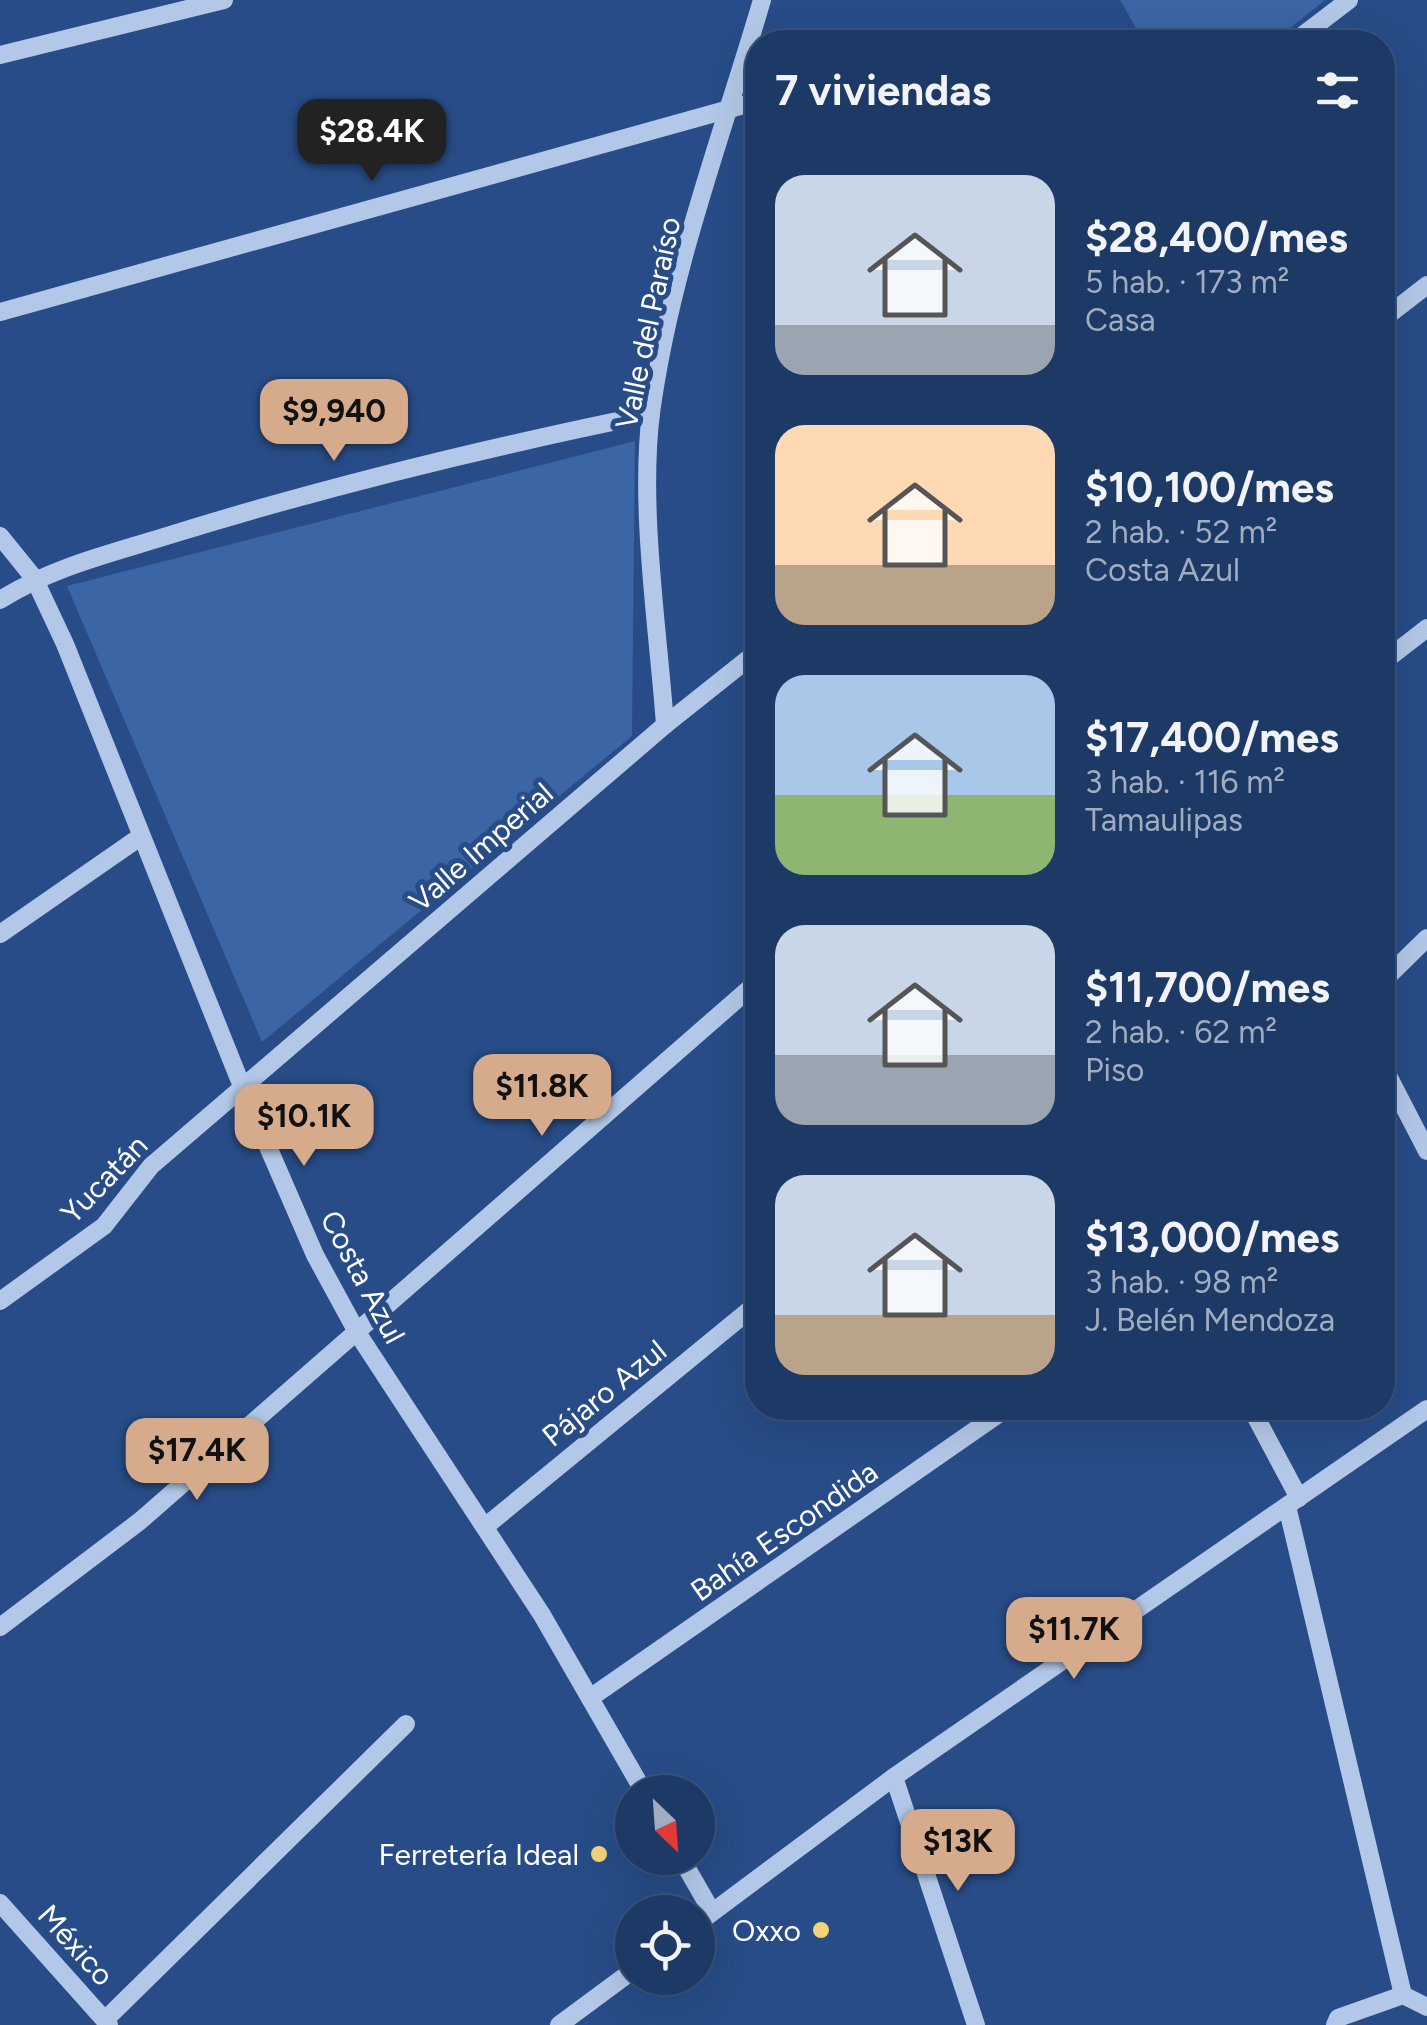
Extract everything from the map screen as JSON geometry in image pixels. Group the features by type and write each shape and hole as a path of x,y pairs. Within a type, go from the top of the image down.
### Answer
{"street":[{"path":"0,55 224,0"},
{"name":"Valle del Paraíso","path":"753,30 762,0"},
{"path":"1309,30 1348,0"},
{"name":"Valle del Paraíso","path":"665,725 649,497 651,414 680,271 745,58"},
{"path":"0,312 745,105"},
{"path":"1395,310 1427,285"},
{"path":"0,600 34,578 220,520 488,447 651,414"},
{"name":"Costa Azul","path":"0,536 34,578 65,644 242,1089 316,1254 358,1334 486,1526 634,1775"},
{"path":"1395,653 1427,628"},
{"name":"Valle Imperial","path":"242,1089 665,725 745,661"},
{"path":"0,934 140,837"},
{"path":"1395,969 1427,938"},
{"path":"0,1627 140,1521 745,992"},
{"name":"Yucatán","path":"0,1302 104,1226 152,1166 242,1089"},
{"path":"1395,1089 1427,1151"},
{"name":"Pájaro Azul","path":"486,1526 745,1314"},
{"path":"715,1910 894,1777 1427,1409"},
{"name":"Bahía Escondida","path":"590,1698 990,1420"},
{"path":"1257,1420 1293,1502 1404,1995"},
{"path":"107,2022 406,1724"},
{"path":"894,1777 976,2025"},
{"name":"México","path":"0,1904 107,2022"},
{"path":"560,2025 615,1984"},
{"path":"1335,2025 1338,2018 1404,1995 1427,2007"}],"shaded area":[{"path":"1120,0 1325,0 1288,30 1137,30"},
{"path":"635,441 632,736 262,1042 67,586"}],"place":[{"name":"Ferretería Ideal","path":"599,1854"},
{"name":"Oxxo","path":"821,1930"}]}
